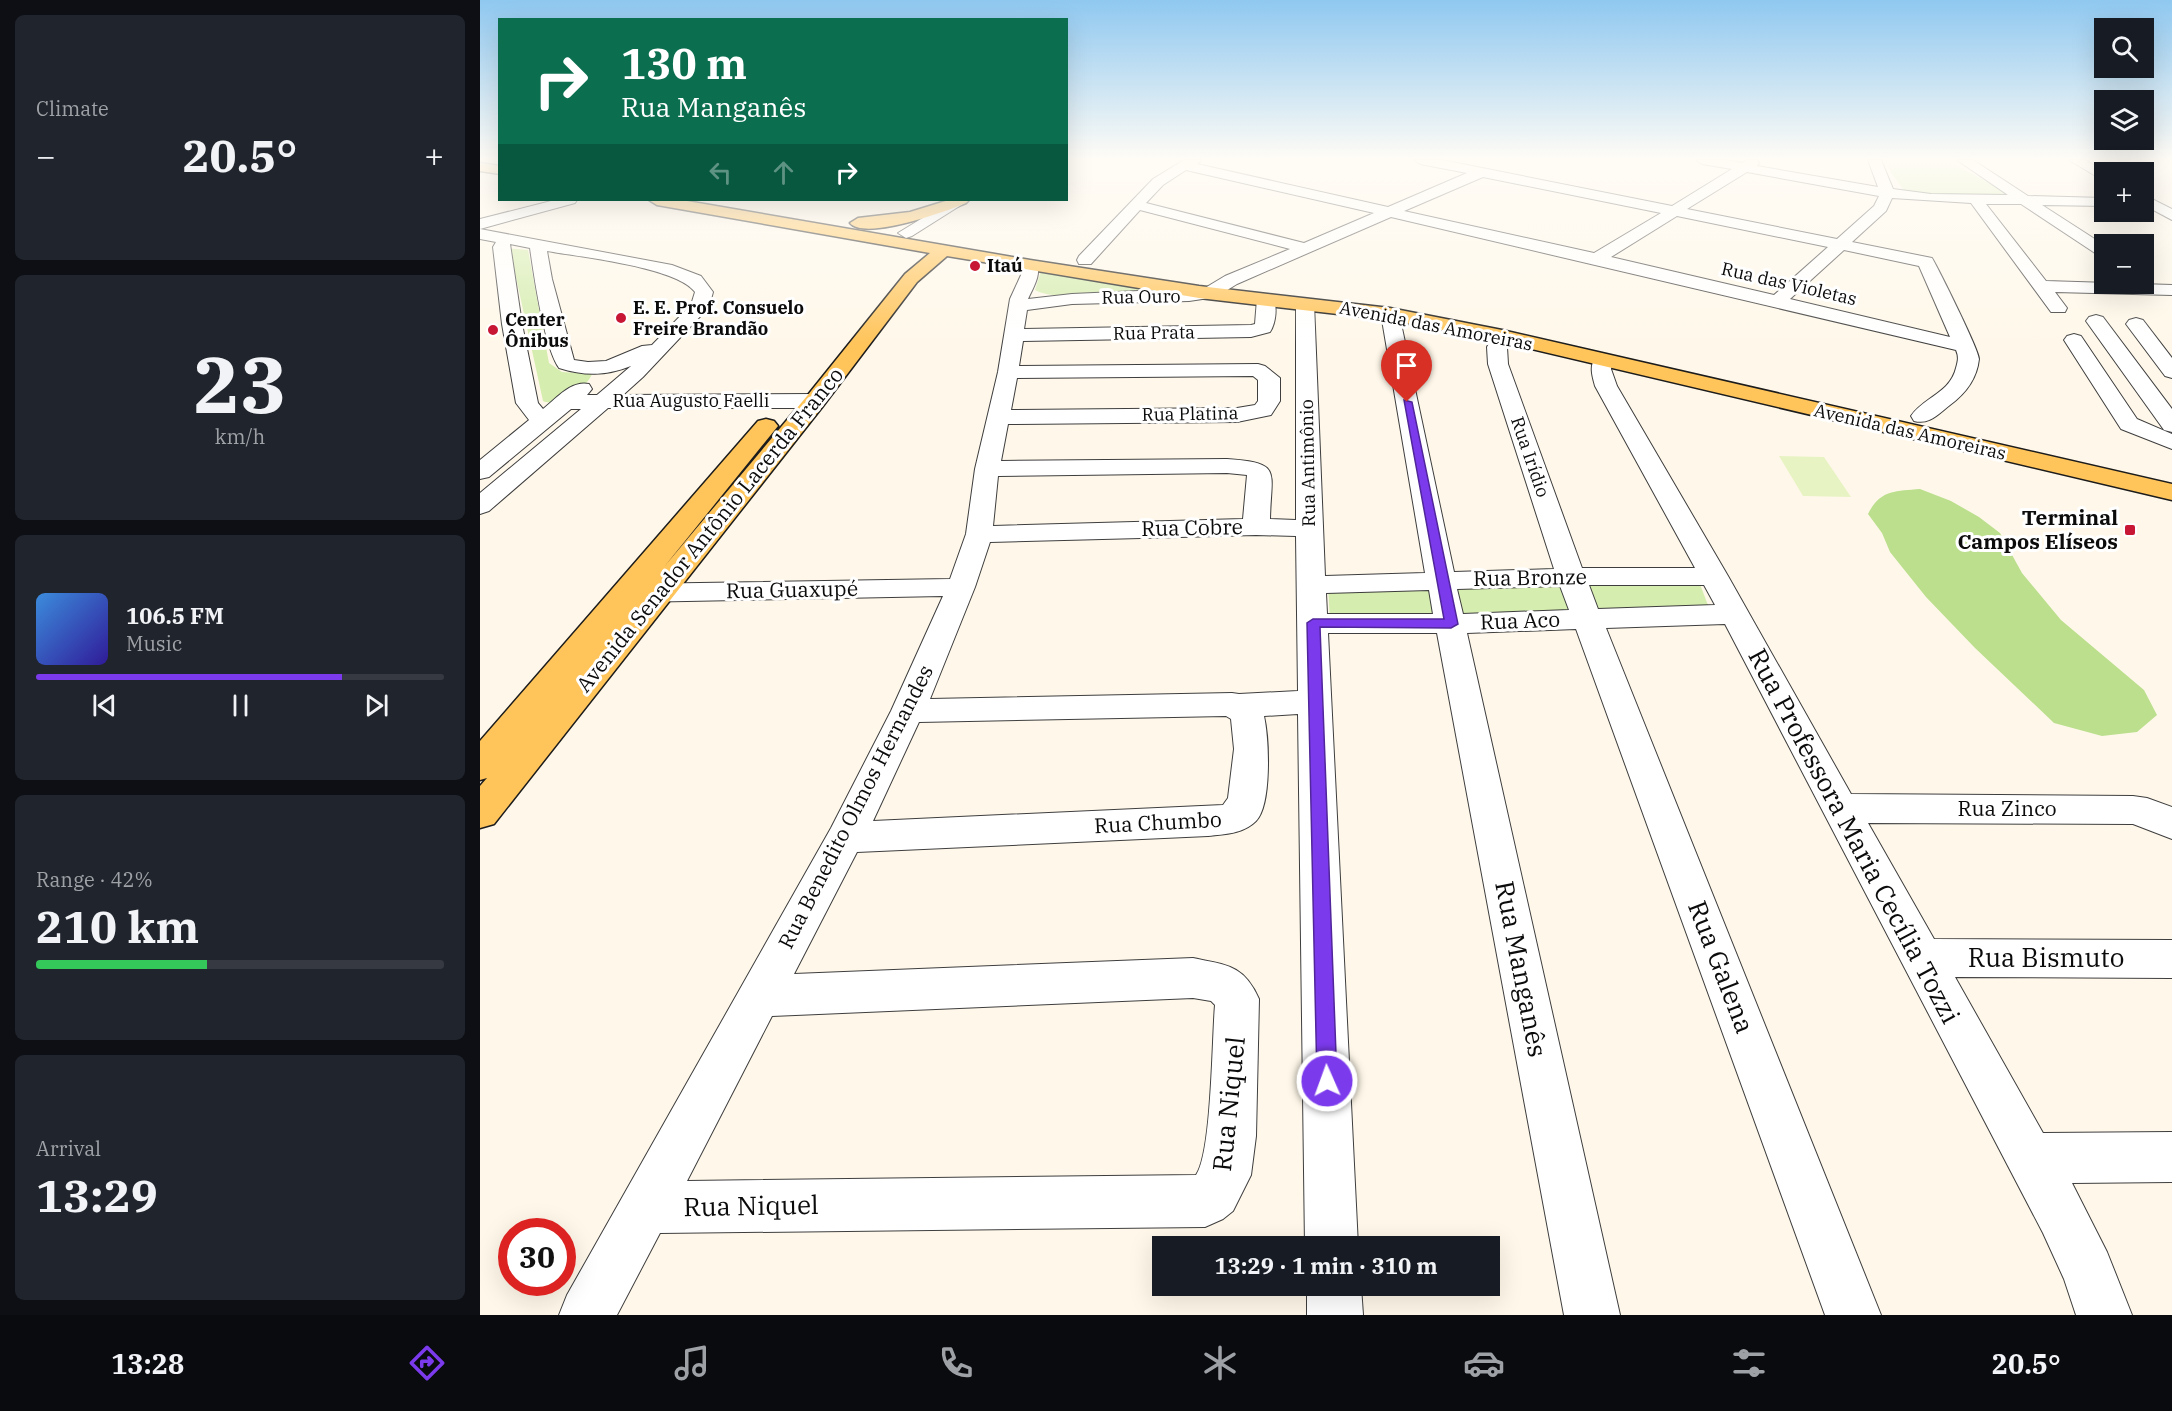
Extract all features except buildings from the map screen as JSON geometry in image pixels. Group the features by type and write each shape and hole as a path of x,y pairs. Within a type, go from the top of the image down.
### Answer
{"main road":[{"path":"779,221 840,232 900,256 939,264 969,259 992,248"},
{"name":"Avenida das Amoreiras","path":"843,221 857,224 900,256 948,232 1030,265 1437,308 2058,445"},
{"path":"857,224 888,221"},
{"name":"Avenida Senador Antônio Lacerda Franco","path":"480,813 660,593 900,256 948,232"},
{"name":"Avenida das Amoreiras","path":"992,248 1085,261 1266,298 1390,314 1502,336 2172,492"},
{"name":"Avenida Senador Antônio Lacerda Franco","path":"818,366 892,277 900,256"},
{"name":"Avenida Senador Antônio Lacerda Franco","path":"480,766 624,593 802,395"}],"street":[{"name":"Avenida Senador Antônio Lacerda Franco","path":"900,256 938,221"},
{"name":"Avenida Senador Antônio Lacerda Franco","path":"948,232 953,221"},
{"path":"1085,261 1122,221"},
{"path":"1201,221 1301,247"},
{"name":"Rua Ouro","path":"1019,311 1072,299 1168,298 1216,286 1356,221"},
{"name":"Rua das Violetas","path":"1436,221 1964,346"},
{"path":"1597,259 1656,221"},
{"path":"1725,221 1909,258 1928,264 1970,357 1964,378 1954,392 1922,416"},
{"path":"1778,301 1866,221"},
{"path":"1993,221 2058,308"},
{"path":"2057,221 2094,245"},
{"path":"480,234 503,243"},
{"path":"503,243 512,324 527,403 533,413 543,419"},
{"path":"480,244 538,244 625,260 686,276 701,285 704,299 700,307 636,373 480,506"},
{"path":"538,244 555,272 563,361 577,367 601,372 636,373"},
{"path":"555,272 592,261 625,260"},
{"name":"Rua Benedito Olmos Hernandes","path":"587,1315 846,837 908,711 961,587 979,534 987,469 1019,311 1030,275 1030,265"},
{"path":"2043,286 2167,290"},
{"name":"Rua Prata","path":"1019,311 1251,331 1263,328 1265,324 1266,298"},
{"name":"Rua Antimônio","path":"1305,303 1312,604"},
{"path":"1390,314 1441,580"},
{"path":"2096,321 2172,424"},
{"path":"2136,324 2172,372"},
{"path":"480,472 601,372 632,359 675,334"},
{"name":"Rua Irídio","path":"1502,336 1497,347 1498,364 1571,577"},
{"path":"2074,340 2129,424 2172,442"},
{"name":"Rua Professora Maria Cecília Tozzi","path":"1603,360 1601,369 1606,386 1714,576 1919,958 2061,1215 2088,1271 2104,1315"},
{"name":"Rua Platina","path":"999,417 1237,415 1263,410 1269,401 1269,378 1258,370 1008,372"},
{"name":"Rua Augusto Faelli","path":"566,402 802,395"},
{"name":"Rua Cobre","path":"979,534 1257,527 1258,473 1255,468 1227,466 987,469"},
{"path":"1257,527 1309,528"},
{"name":"Rua Bronze","path":"1312,604 1441,580 1714,576"},
{"name":"Rua Galena","path":"1571,577 1589,619 1853,1315"},
{"name":"Rua Manganês","path":"1441,580 1592,1315"},
{"name":"Rua Guaxupé","path":"624,593 961,587"},
{"path":"1332,1236 1312,604 1451,624"},
{"path":"1589,619 1734,614"},
{"name":"Rua Aco","path":"1451,624 1589,619"},
{"path":"908,711 1232,704 1238,706 1314,702"},
{"name":"Rua Chumbo","path":"846,837 1231,819 1244,810 1249,786 1250,723 1247,712 1238,706"},
{"name":"Rua Zinco","path":"1840,808 2133,810 2147,812 2172,824"},
{"name":"Rua Bismuto","path":"1919,958 2172,958"},
{"name":"Rua Niquel","path":"647,1207 1205,1200 1215,1193 1226,1175 1231,1136 1237,999 1224,984 1193,978 761,996"},
{"path":"2029,1158 2172,1157"},
{"path":"1334,1296 1335,1315"}],"green space":[{"path":"506,248 528,250 549,363 562,372 592,374 578,391 556,402 543,401 512,259"},
{"path":"1041,271 1199,293 1066,297 1035,290"},
{"path":"1779,456 1824,457 1851,497 1803,496"},
{"path":"1920,489 1951,501 1979,517 2000,533 2022,573 2061,620 2144,690 2157,715 2137,732 2102,736 2054,723 1975,648 1926,597 1890,552 1882,533 1868,514 1878,500 1889,493"},
{"path":"1698,579 1711,613 1330,621 1328,586"}],"place":[{"name":"Itaú","path":"975,266"},
{"name":"E. E. Prof. Consuelo Freire Brandão","path":"621,318"},
{"name":"Center Ônibus","path":"493,330"},
{"name":"Terminal Campos Elíseos","path":"2130,530"}],"route":[{"path":"1327,1081 1313,623 1451,624 1407,402"}]}
